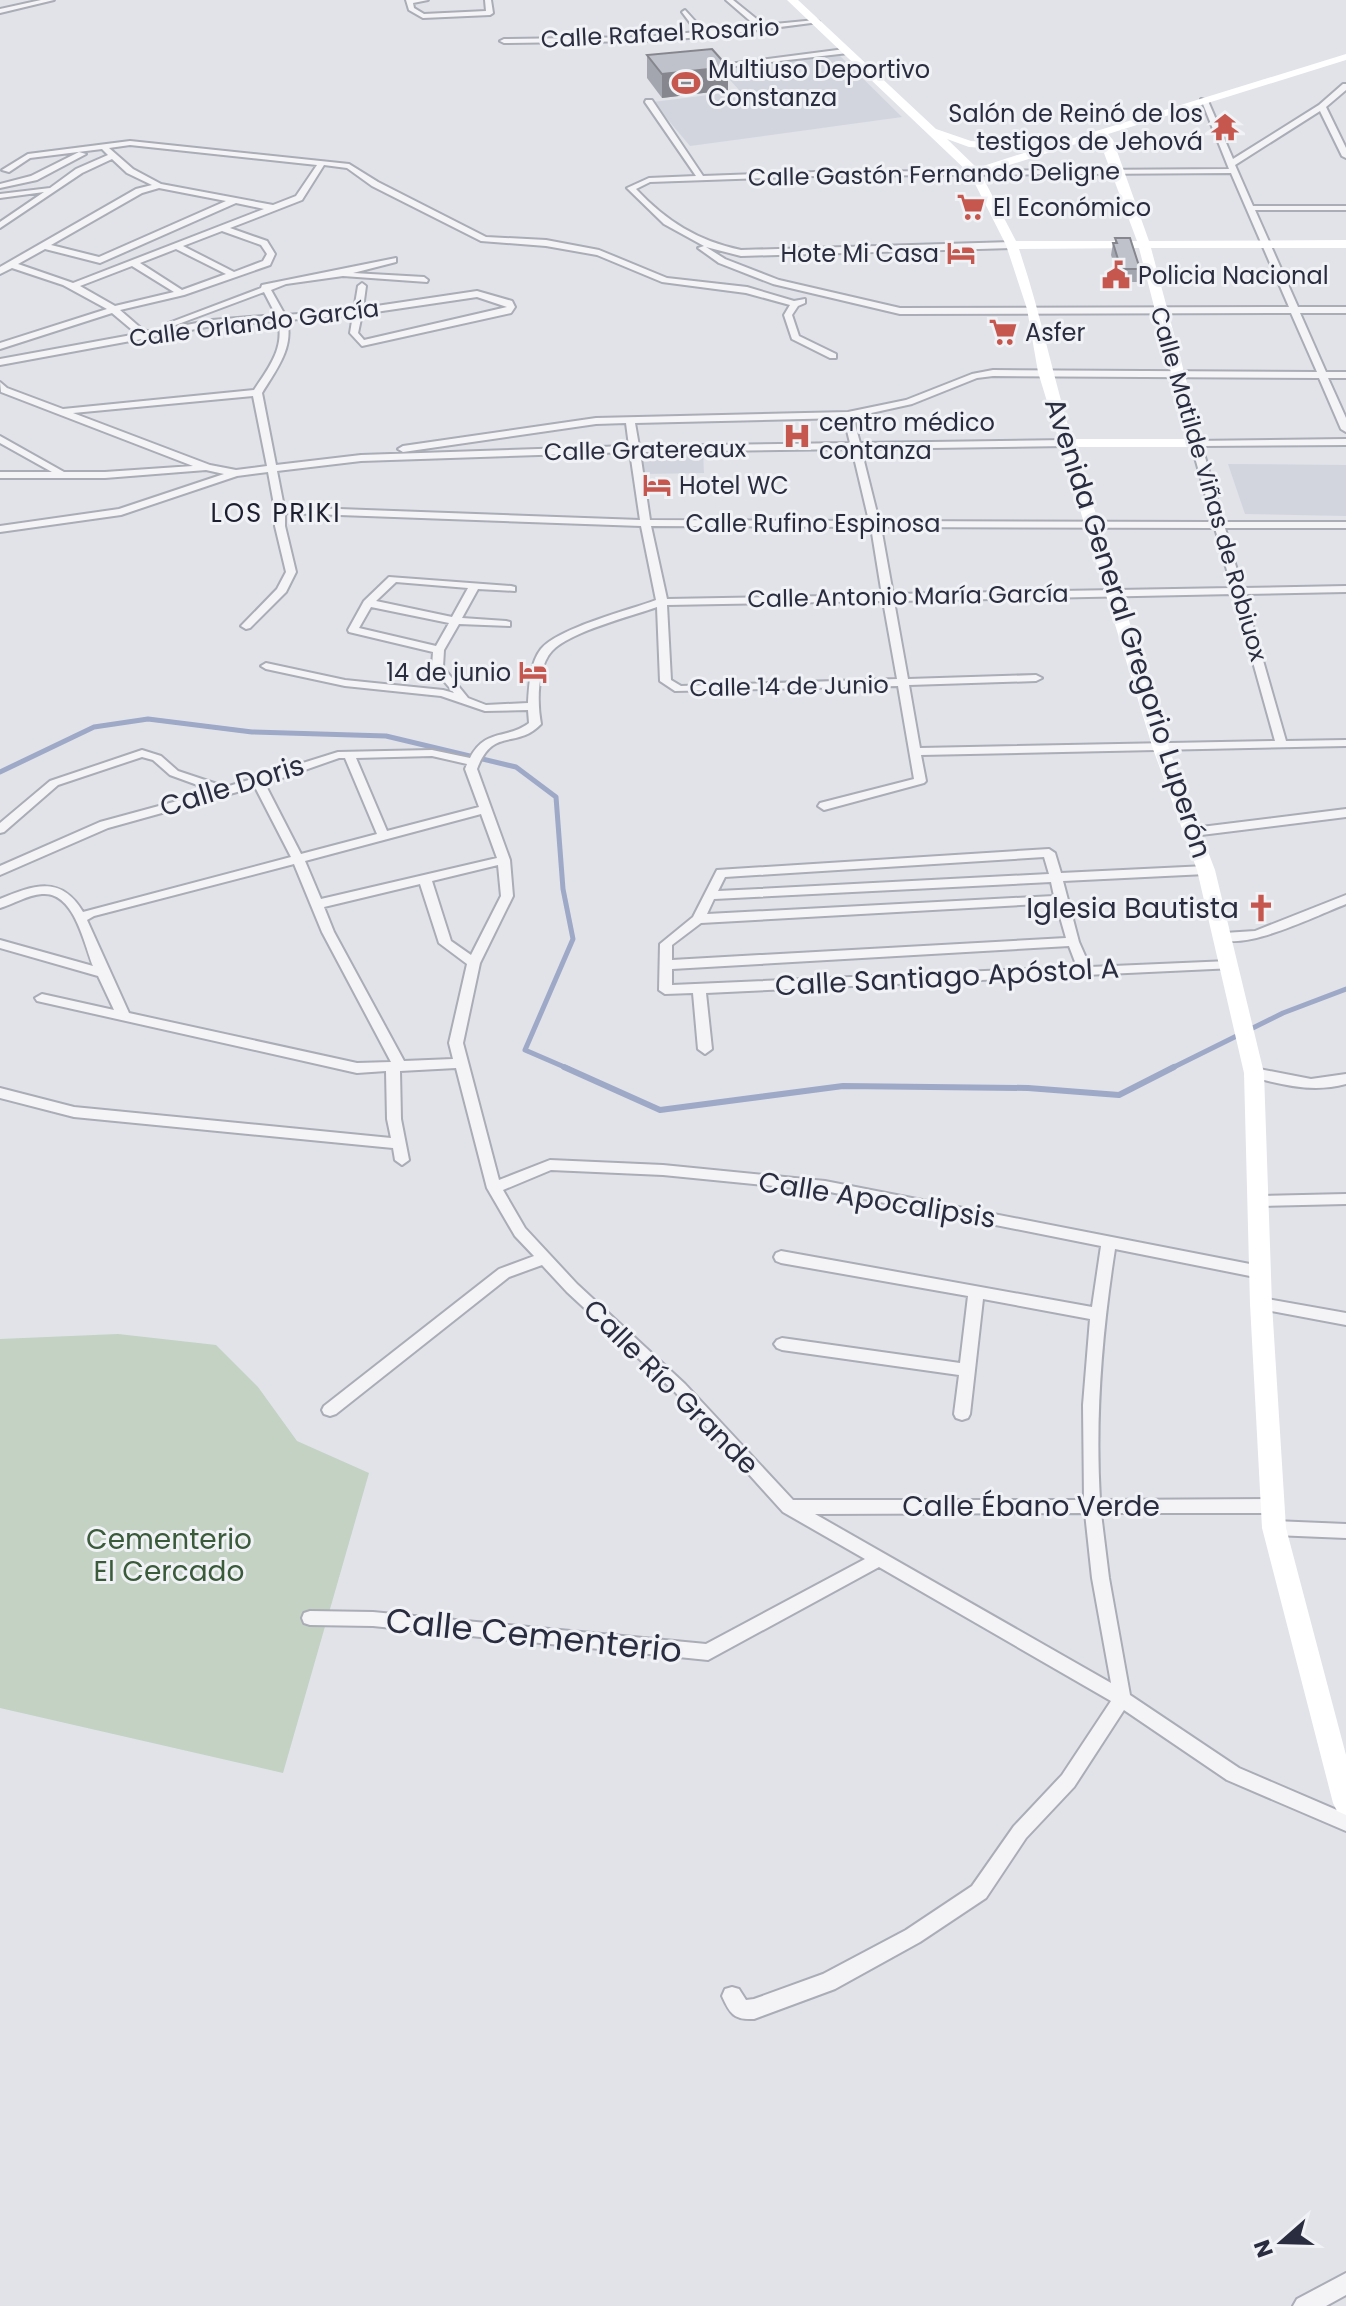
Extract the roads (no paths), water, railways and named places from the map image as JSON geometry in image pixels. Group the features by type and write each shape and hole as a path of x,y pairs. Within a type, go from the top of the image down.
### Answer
{"main road":[{"path":"792,0 975,172 1346,57"},
{"path":"926,128 969,144 1013,148 1059,147"},
{"name":"Calle Matilde Viñas de Robiuox","path":"1101,134 1107,140 1144,245 1196,443"},
{"name":"Avenida General Gregorio Luperón","path":"975,172 1012,245 1033,309 1045,372 1161,749 1206,870 1224,937 1254,1073 1261,1304 1274,1528 1346,1803"},
{"path":"1012,245 1346,244"},
{"name":"Calle Gratereaux","path":"1067,443 1196,443"}],"street":[{"path":"0,11 51,0"},
{"path":"425,0 409,1 411,9 423,16 490,13 488,0"},
{"path":"729,0 763,28"},
{"path":"685,12 703,35"},
{"name":"Calle Rafael Rosario","path":"504,41 703,35 816,22"},
{"path":"694,69 845,51"},
{"path":"1232,168 1322,107 1346,86"},
{"path":"1204,101 1346,429"},
{"path":"649,102 701,178"},
{"path":"1322,107 1346,155"},
{"path":"6,170 28,156 145,143 349,166 375,184 484,239 546,243 599,253 665,280 747,290 795,304"},
{"path":"105,148 130,171 159,186"},
{"path":"0,186 34,178 78,154 105,148"},
{"path":"0,226 52,189 113,155"},
{"path":"76,285 299,198 322,163"},
{"name":"Calle Gastón Fernando Deligne","path":"684,237 643,202 631,188 635,184 701,178 1232,168"},
{"path":"0,271 146,187 159,186 276,208"},
{"path":"0,196 52,189"},
{"path":"44,246 100,260 234,201"},
{"path":"1249,208 1346,208"},
{"path":"0,346 115,309 181,293 267,263 271,254 264,243 225,229"},
{"path":"684,237 713,248 741,253 1012,245"},
{"path":"684,237 722,261 817,294 900,311 1346,310"},
{"path":"179,247 234,275"},
{"path":"11,265 76,285 115,309 142,334 265,287 339,274 393,260"},
{"path":"135,264 181,293"},
{"path":"339,274 424,280"},
{"path":"356,312 362,286"},
{"path":"246,626 272,602 291,572 257,393 282,352 286,330 284,315 265,287"},
{"path":"817,294 795,304 788,315 795,337 833,356"},
{"name":"Calle Orlando García","path":"0,362 142,334 284,315 356,312 484,295 509,303 511,307 508,311 362,343 354,333 356,312"},
{"path":"361,458 447,441 630,419 848,415 909,402 975,376 1045,372 1346,375"},
{"path":"0,385 4,390 208,468 236,473"},
{"path":"62,411 257,393"},
{"path":"824,806 920,781 875,524 848,415"},
{"name":"Calle 14 de Junio","path":"630,419 645,521 662,602 666,681 679,689 1036,678"},
{"path":"0,439 62,474"},
{"name":"Calle Gratereaux","path":"1196,443 1346,442"},
{"name":"Calle Gratereaux","path":"0,529 121,512 236,473 361,458 636,449 1067,443"},
{"name":"Calle Matilde Viñas de Robiuox","path":"1196,443 1282,746"},
{"path":"0,475 208,468"},
{"name":"Calle Rufino Espinosa","path":"280,510 297,514 645,521 1346,525"},
{"path":"439,650 353,630 368,603 393,579 511,589"},
{"path":"471,704 450,686 437,667 439,650 475,585"},
{"name":"Calle Antonio María García","path":"531,706 545,651 561,640 662,602 1114,590 1346,589"},
{"path":"368,603 457,621 506,624"},
{"path":"266,666 345,683 443,693 485,708 531,706 535,724 532,728 491,739 473,762"},
{"path":"915,752 1346,743"},
{"path":"0,829 54,783 142,753 157,758 174,773 224,790"},
{"name":"Calle Doris","path":"0,871 104,825 258,782 317,760 349,754 432,753 473,762"},
{"path":"349,754 383,835"},
{"name":"Calle Río Grande","path":"473,762 471,769 504,860 507,896 474,963 456,1043 494,1188 520,1232 680,1388 789,1507 1122,1699 1233,1774 1346,1823"},
{"path":"258,782 297,857 328,932 396,1066 394,1119 402,1160"},
{"path":"84,917 297,857 487,809"},
{"path":"1193,832 1346,813"},
{"path":"1073,942 665,965 666,944 698,919 721,873 1049,853 1073,942 1085,970"},
{"path":"318,904 504,860"},
{"path":"710,895 1206,870"},
{"path":"425,879 445,943 474,963"},
{"path":"0,904 27,891 53,889 68,896 84,917 102,973 125,1018"},
{"path":"698,919 1063,899"},
{"path":"1224,937 1257,935 1346,899"},
{"path":"0,944 102,973"},
{"name":"Calle Santiago Apóstol A","path":"665,965 665,990 1229,965"},
{"path":"699,988 705,1049"},
{"path":"42,998 357,1068 460,1063"},
{"path":"1254,1073 1305,1086 1327,1085 1346,1079"},
{"path":"0,1093 74,1112 399,1144"},
{"name":"Calle Apocalipsis","path":"494,1188 550,1165 663,1170 825,1186 1260,1272"},
{"path":"1259,1201 1346,1199"},
{"path":"732,1996 741,2010 754,2009 828,1982 913,1936 979,1892 1020,1832 1068,1781 1122,1699 1092,1505 1092,1375 1097,1314 1109,1241"},
{"path":"781,1257 1097,1314"},
{"path":"330,1410 504,1273 544,1258"},
{"path":"962,1414 976,1292"},
{"path":"1261,1304 1346,1319"},
{"path":"782,1344 967,1370"},
{"name":"Calle Ébano Verde","path":"789,1507 1273,1506"},
{"path":"1274,1528 1346,1531"},
{"name":"Calle Cementerio","path":"310,1618 373,1619 708,1652 878,1560"},
{"path":"1304,2306 1346,2284"}],"waterway":[{"path":"0,772 94,727 148,719 252,732 386,736 516,767 556,797 563,889 573,939 525,1050 569,1069"},
{"path":"1173,1068 1283,1013 1346,989"},
{"path":"564,1067 660,1110 843,1086 1028,1088 1119,1095 1173,1068"}],"place":[{"name":"Multiuso Deportivo Constanza","path":"686,83"},
{"name":"Salón de Reinó de los testigos de Jehová","path":"1225,127"},
{"name":"El Económico","path":"971,207"},
{"name":"Hote Mi Casa","path":"961,253"},
{"name":"Policia Nacional","path":"1116,275"},
{"name":"Asfer","path":"1003,332"},
{"name":"centro médico contanza","path":"797,436"},
{"name":"Hotel WC","path":"657,485"},
{"name":"14 de junio","path":"533,672"},
{"name":"Iglesia Bautista","path":"1261,908"}],"district":[{"name":"LOS PRIKI","path":"276,513"}],"park label":[{"name":"Cementerio El Cercado","path":"169,1555"}]}
